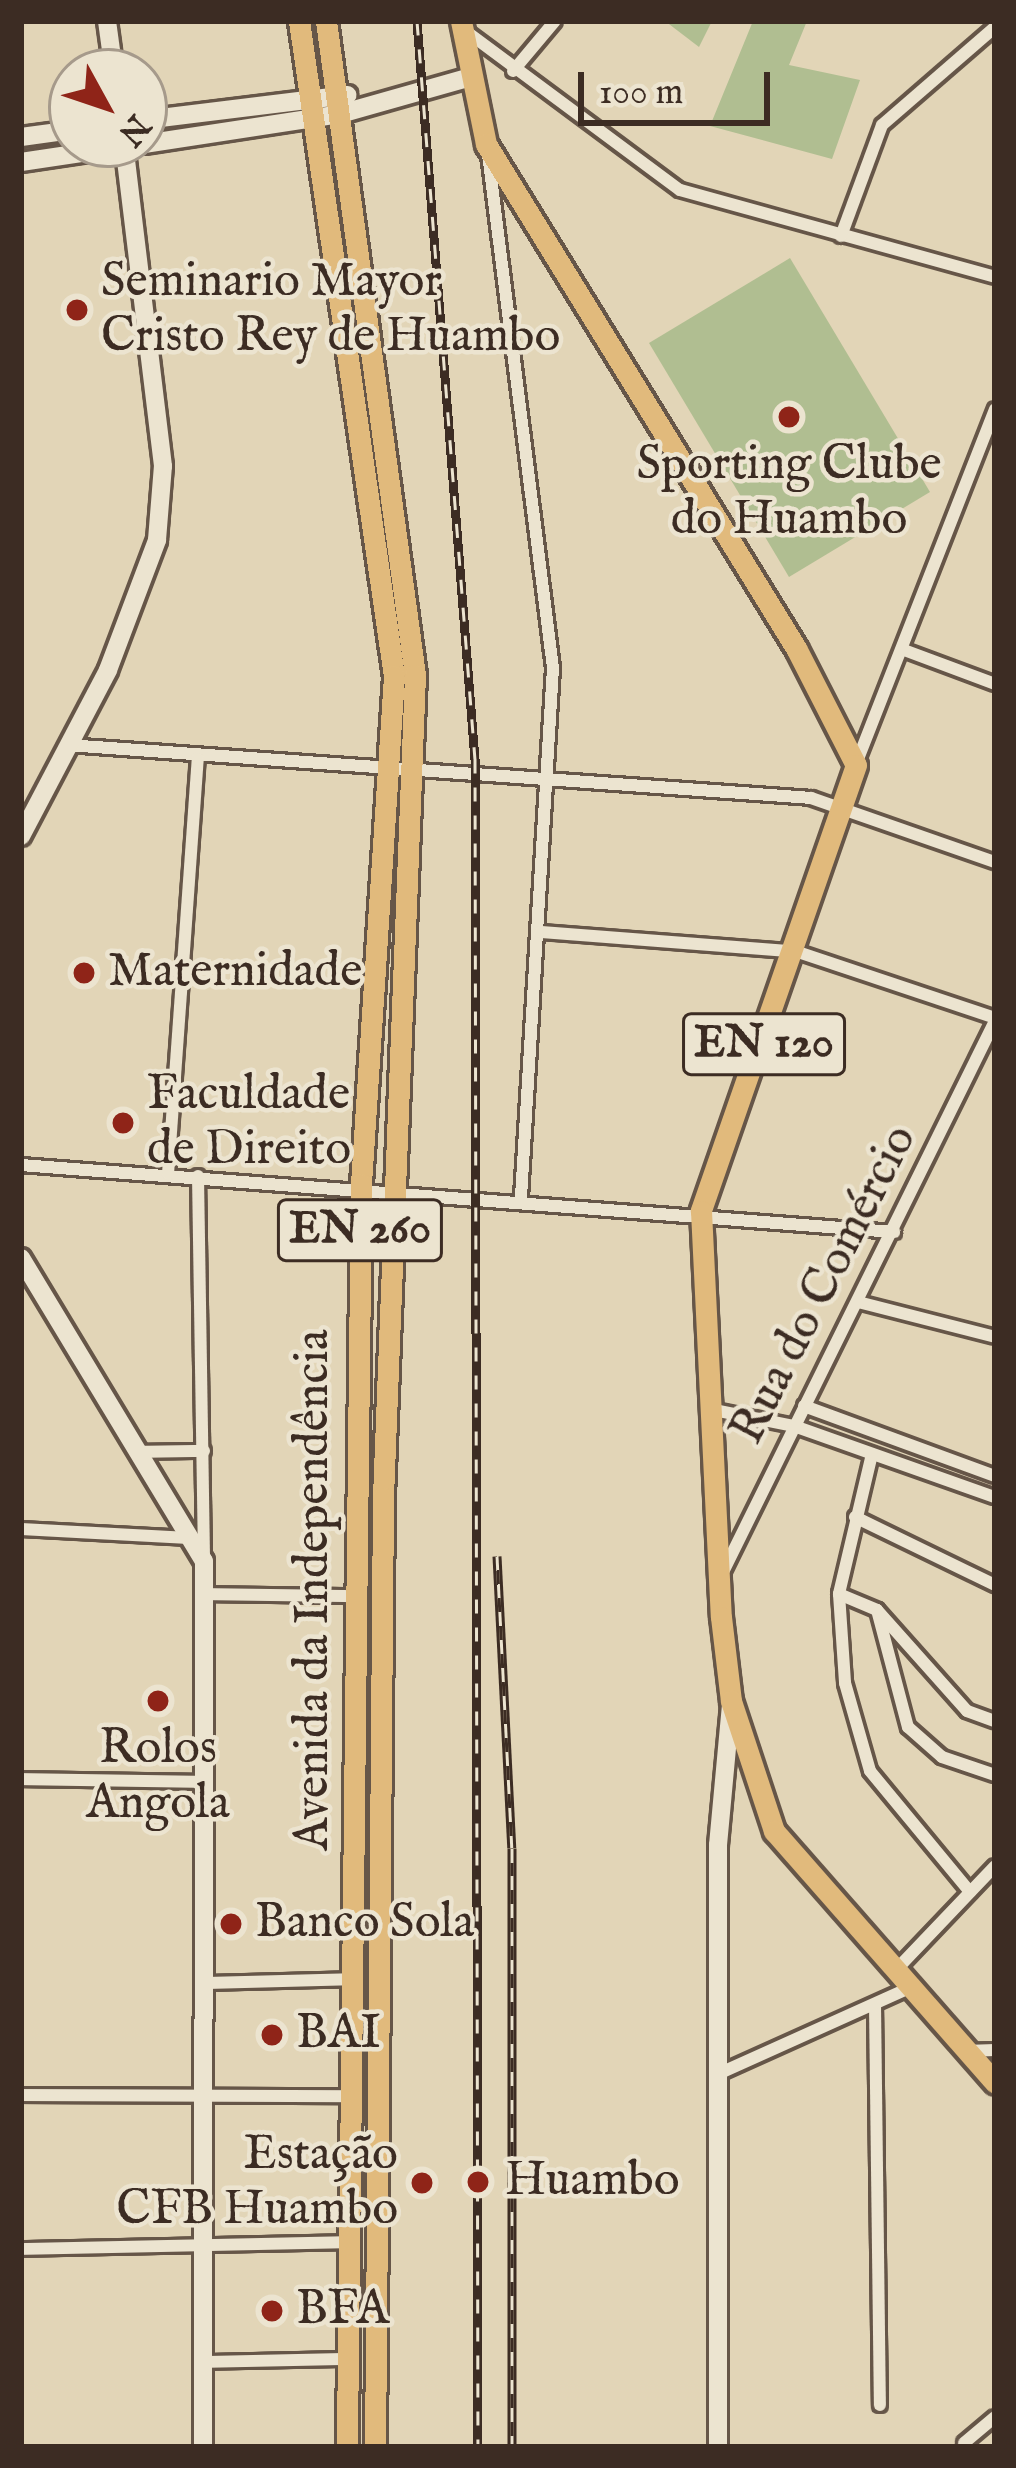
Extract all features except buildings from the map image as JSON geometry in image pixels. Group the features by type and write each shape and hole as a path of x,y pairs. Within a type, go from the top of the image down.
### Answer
{"main road":[{"name":"Avenida da Independência","path":"299,21 390,610 389,772 361,1184 346,2447"},
{"name":"Avenida da Independência","path":"326,21 410,608 415,772 391,1186 375,2447"},
{"path":"462,25 486,144 796,648 856,765"},
{"name":"EN 120","path":"856,765 848,807 799,952 701,1211 718,1582 731,1701 774,1832 995,2083"},
{"path":"377,986 404,986"},
{"path":"358,1357 387,1357"},
{"path":"357,1382 387,1382"},
{"path":"356,1778 380,1777"},
{"path":"352,2170 379,2170"}],"street":[{"path":"513,71 555,21"},
{"path":"462,25 513,71 680,190 995,277"},
{"path":"841,236 882,125 995,27"},
{"path":"168,138 471,77"},
{"path":"168,118 310,108"},
{"path":"486,144 548,579 548,777 521,1198"},
{"path":"21,836 157,541 163,466 136,168"},
{"path":"856,765 995,410"},
{"path":"904,650 995,684"},
{"path":"66,745 389,772 548,777 848,807 995,862"},
{"path":"168,1174 198,759"},
{"path":"541,932 799,952 995,1019"},
{"name":"Rua do Comércio","path":"718,1582 995,1019"},
{"path":"24,1163 391,1186 894,1232"},
{"path":"198,1176 204,1450 203,2447"},
{"path":"21,1258 204,1561"},
{"path":"858,1302 995,1337"},
{"path":"804,1406 995,1476"},
{"path":"713,1410 794,1426 995,1497"},
{"path":"137,1452 204,1450"},
{"path":"872,1454 839,1594 845,1683 870,1771 970,1892"},
{"path":"855,1516 995,1586"},
{"path":"21,1529 189,1538"},
{"path":"204,1594 356,1596"},
{"path":"839,1594 877,1610 967,1712 995,1721"},
{"path":"877,1610 908,1727 942,1757 995,1775"},
{"path":"718,2447 718,1845 731,1701"},
{"path":"21,1779 203,1782"},
{"path":"718,2074 875,2005 902,1980 995,1867"},
{"path":"203,1983 354,1979"},
{"path":"875,2005 880,2405"},
{"path":"966,2051 995,2050"},
{"path":"21,2095 352,2096"},
{"path":"21,2249 203,2252 349,2242"},
{"path":"203,2362 348,2360"},
{"path":"964,2443 995,2417"}],"green space":[{"path":"665,21 712,21 699,47"},
{"path":"753,21 807,21 789,65 860,80 832,159 710,126"},
{"name":"Sporting Clube do Huambo","path":"790,258 930,492 789,577 649,343"}],"railway":[{"path":"417,21 475,759 478,2447"},
{"path":"497,1556 512,1848 512,2447"}],"place":[{"name":"Seminario Mayor Cristo Rey de Huambo","path":"77,310"},
{"name":"Sporting Clube do Huambo","path":"789,417"},
{"name":"Maternidade","path":"84,973"},
{"name":"Faculdade de Direito","path":"123,1123"},
{"name":"Rolos Angola","path":"158,1701"},
{"name":"Banco Sola","path":"231,1924"},
{"name":"BAI","path":"272,2035"},
{"name":"Huambo","path":"478,2182"},
{"name":"Estação CFB Huambo","path":"422,2183"},
{"name":"BFA","path":"272,2311"}]}
